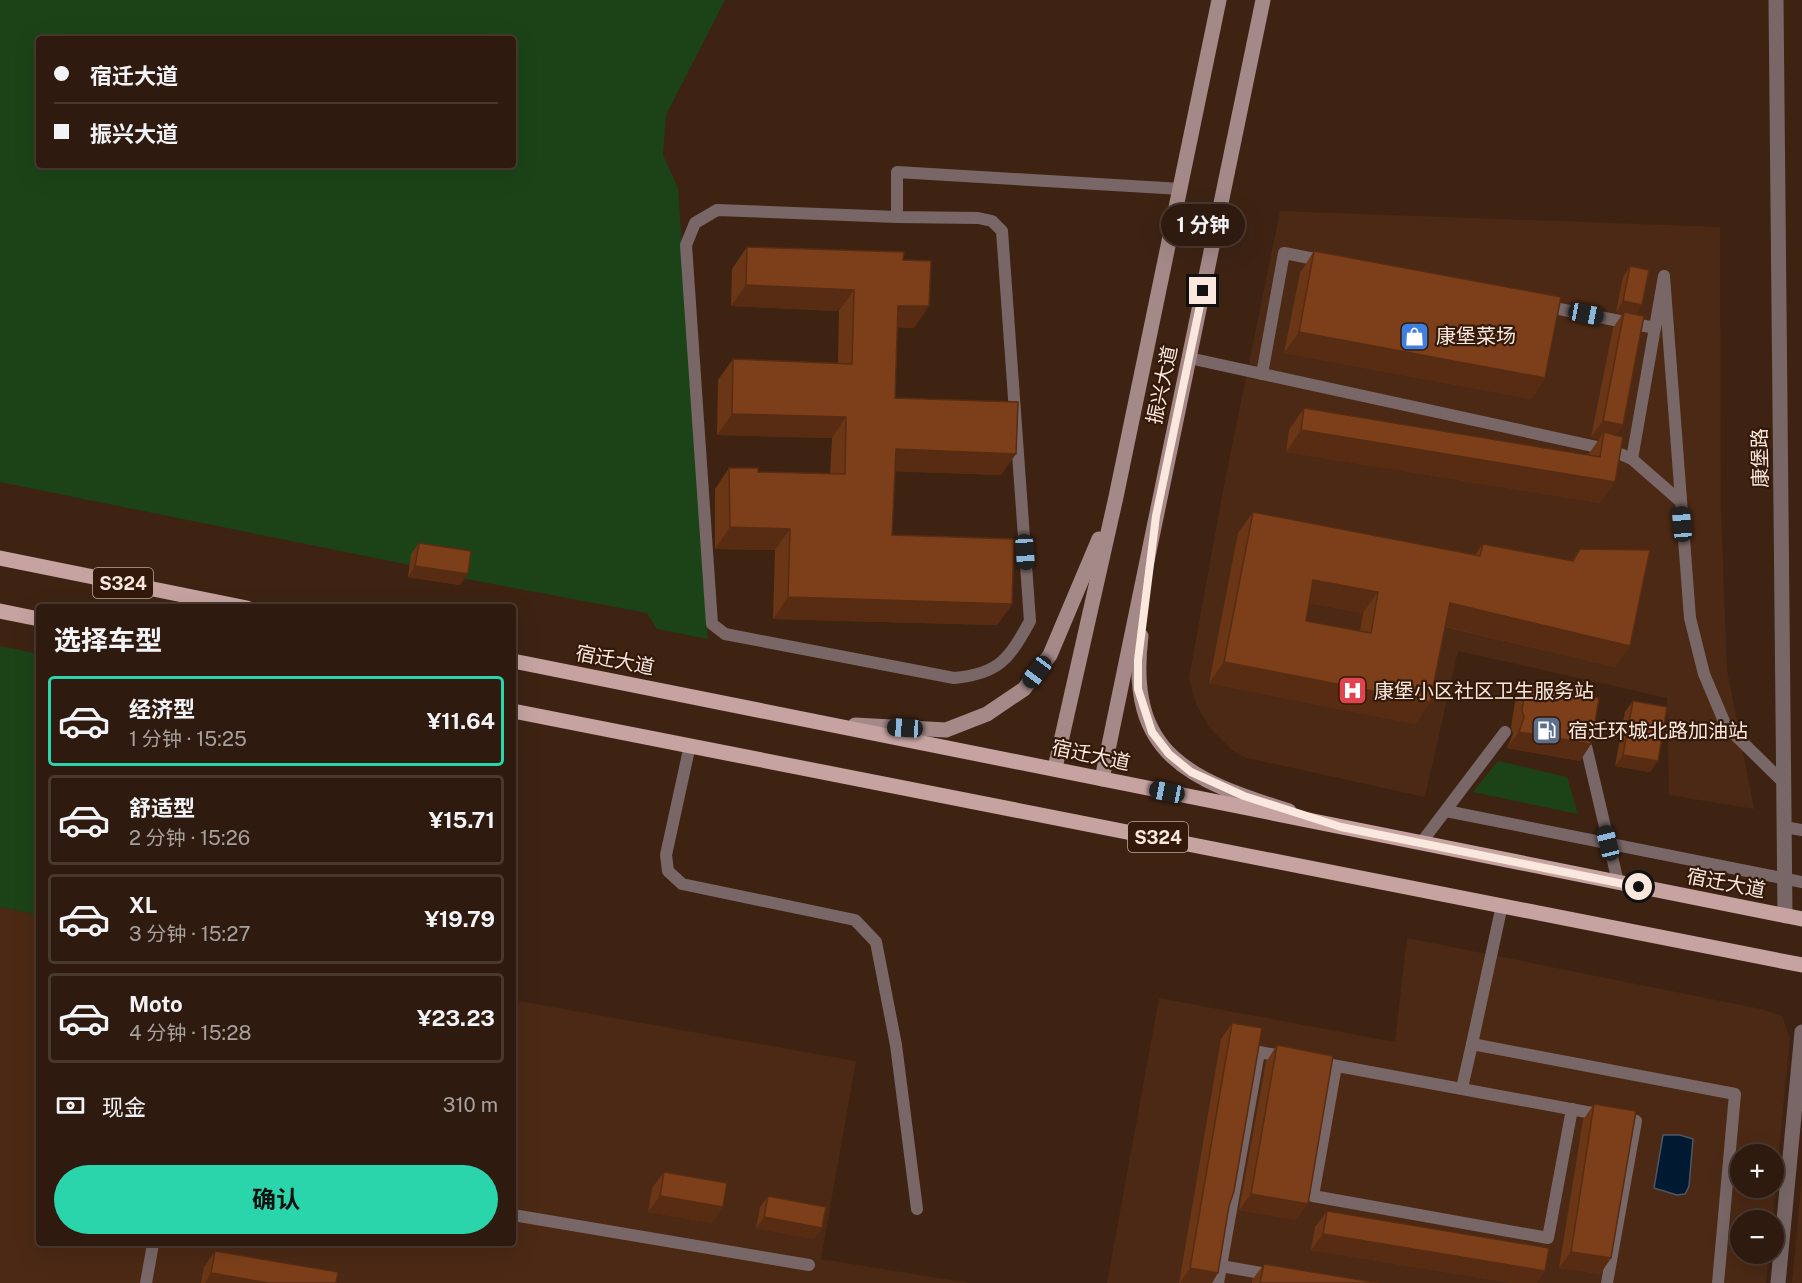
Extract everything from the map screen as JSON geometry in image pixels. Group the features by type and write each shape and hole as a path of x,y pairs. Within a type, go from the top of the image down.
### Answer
{"main road":[{"name":"振兴大道","path":"1055,768 1116,497 1219,0"},
{"name":"振兴大道","path":"1102,779 1263,0"},
{"path":"822,723 946,730 987,714 1024,689 1050,654 1116,497"},
{"path":"1156,516 1138,660 1138,689 1152,732 1169,754 1191,772 1244,796 1341,827"},
{"name":"S324","path":"0,558 227,604"},
{"path":"0,611 36,618"},
{"name":"宿迁大道","path":"516,662 1802,919"},
{"name":"S324","path":"516,712 1802,965"}],"street":[{"name":"康堡路","path":"1776,0 1785,916"},
{"path":"1778,1283 1802,1032"}],"lane":[{"path":"897,217 897,172 1181,189"},
{"path":"717,210 897,217 978,218 992,221 1002,231 1030,621 1007,658 979,676 954,678 817,652 725,634 712,624 686,245 695,223 717,210"},
{"path":"1262,374 1284,253 1342,265"},
{"path":"1632,459 1664,276 1690,618 1704,674 1726,726 1784,783"},
{"path":"1528,302 1655,328"},
{"path":"1189,358 1611,450 1632,459 1680,501"},
{"path":"1421,843 1505,732"},
{"path":"690,745 666,855 668,871 682,884 855,920 876,942 896,1045 917,1209"},
{"path":"1586,746 1618,882"},
{"path":"1446,811 1802,882"},
{"path":"1784,826 1802,830"},
{"path":"1462,1088 1502,905"},
{"path":"1472,1044 1735,1094 1718,1283"},
{"path":"1218,1283 1259,1052 1636,1121 1607,1283"},
{"path":"1336,1066 1313,1196 1548,1238 1572,1109"},
{"path":"516,1216 809,1265"},
{"path":"146,1283 153,1246"},
{"path":"1221,1266 1286,1277"}],"shaded area":[{"path":"1280,211 1720,227 1721,511 1727,670 1754,809 1669,795 1667,698 1458,651 1425,797 1247,758 1233,751 1209,727 1196,704 1189,678 1223,490"},
{"path":"0,907 36,914 36,1246 516,1246 516,1001 856,1061 821,1259 969,1283 0,1283"},
{"path":"1407,938 1761,1009 1782,1016 1790,1038 1780,1144 1730,1144 1730,1198 1774,1198 1773,1210 1730,1210 1730,1264 1768,1264 1766,1283 1107,1283 1159,998 1395,1042"},
{"path":"1802,1176 1802,1283 1792,1283"}],"green space":[{"path":"0,0 725,0 666,115 663,155 678,188 708,639 657,629 647,613 461,578 410,565 0,482"},
{"path":"0,646 36,653 36,914 0,907"},
{"path":"1498,761 1567,777 1578,814 1473,792"}],"water":[{"path":"1663,1135 1680,1135 1693,1139 1689,1186 1685,1194 1677,1195 1654,1188"}],"building":[{"path":"747,247 904,252 903,260 931,261 929,306 898,306 895,398 1018,402 1016,454 896,449 892,535 1014,539 1012,604 788,597 790,529 730,527 729,468 758,468 758,472 845,474 846,417 732,414 733,359 852,364 854,290 746,285"},
{"name":"康堡菜场","path":"1314,251 1561,297 1545,378 1299,332"},
{"path":"1630,266 1649,270 1642,305 1623,301"},
{"path":"1624,312 1644,316 1623,425 1603,421"},
{"path":"1304,408 1600,457 1604,432 1623,437 1615,482 1301,430"},
{"path":"1253,512 1480,556 1483,544 1573,561 1580,549 1650,550 1630,646 1450,603 1430,702 1224,662","holes":["1313,580 1378,592 1371,633 1306,621"]},
{"path":"419,543 471,551 468,574 415,566"},
{"path":"1526,686 1599,698 1595,722 1589,728 1591,744 1519,732 1524,717 1522,710"},
{"path":"1633,701 1667,707 1658,761 1623,755"},
{"path":"1232,1023 1262,1028 1218,1273 1190,1268"},
{"path":"1277,1045 1333,1056 1308,1204 1251,1194"},
{"path":"1594,1104 1636,1111 1611,1258 1571,1252"},
{"path":"664,1172 727,1183 723,1207 660,1196"},
{"path":"768,1196 826,1207 822,1228 764,1217"},
{"path":"1327,1211 1549,1248 1545,1271 1323,1234"},
{"path":"215,1251 338,1272 336,1283 269,1283 211,1273"},
{"path":"1264,1264 1379,1283 1260,1283"}],"place":[{"name":"康堡菜场","path":"1415,336"},
{"name":"康堡小区社区卫生服务站","path":"1353,691"},
{"name":"宿迁环城北路加油站","path":"1547,731"}],"route":[{"path":"1203,291 1156,516 1138,660 1138,689 1152,732 1169,754 1191,772 1244,796 1341,827 1639,887"}]}
